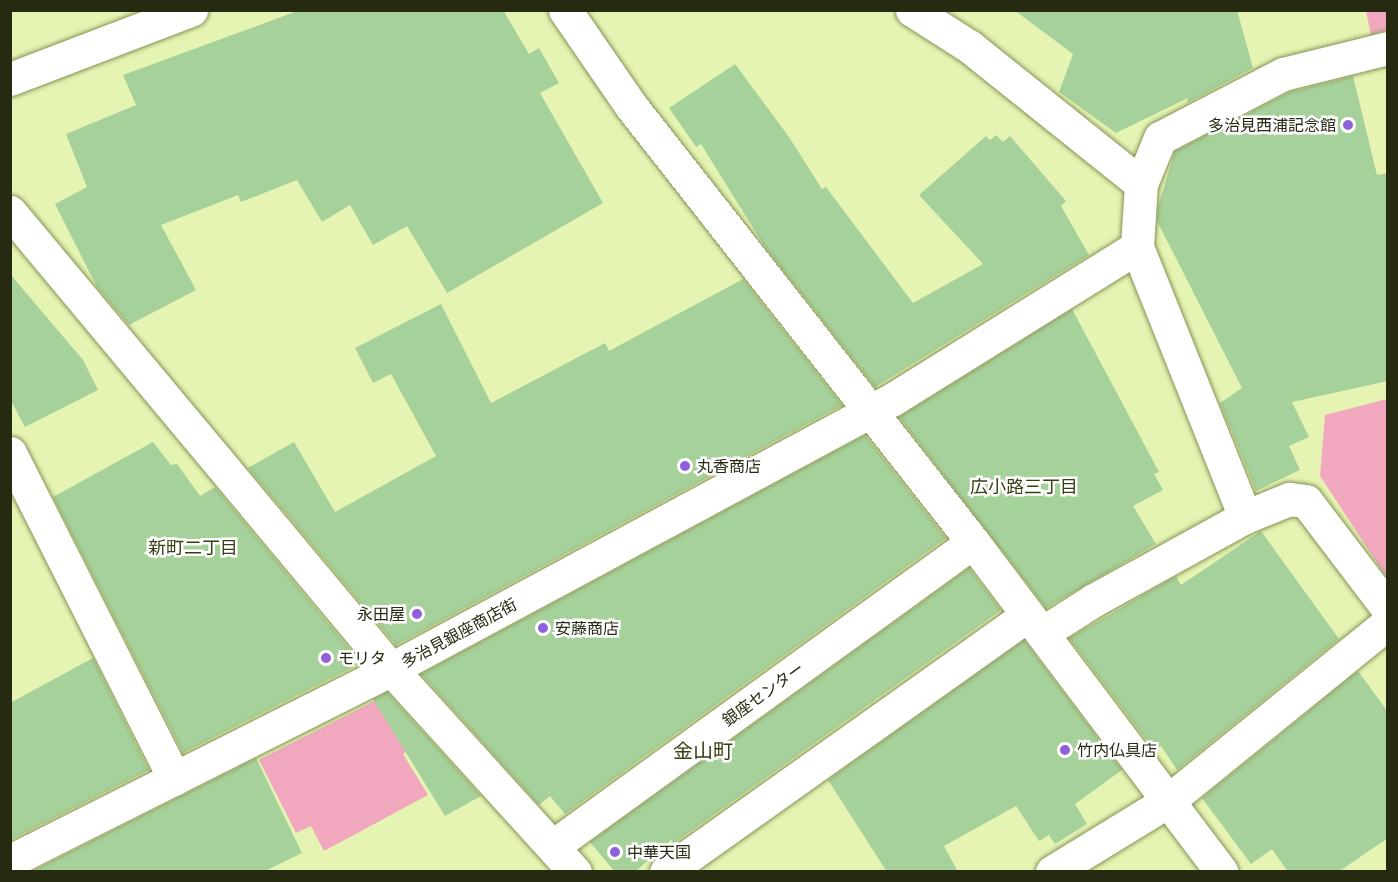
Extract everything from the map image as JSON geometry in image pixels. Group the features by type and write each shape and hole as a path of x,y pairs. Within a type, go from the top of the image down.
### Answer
{"street":[{"path":"10,79 191,10"},
{"path":"565,10 631,106 973,542 1222,872"},
{"path":"912,10 953,21 1141,184"},
{"path":"1245,517 1137,247 1141,184 1160,138 1283,74 1388,48"},
{"path":"10,212 391,669 575,872"},
{"name":"多治見銀座商店街","path":"10,861 391,669 870,412 1137,247"},
{"path":"10,453 175,779"},
{"path":"666,872 1035,624 1094,600 1245,517 1289,499 1306,501 1388,609"},
{"name":"銀座センター","path":"553,846 973,542"},
{"path":"1052,872 1168,801 1388,623"}],"shaded area":[{"path":"1366,11 1387,11 1387,30 1371,35"},
{"path":"1388,399 1387,578 1320,476 1325,415"},
{"path":"375,701 413,747 403,754 428,795 324,851 311,826 296,833 259,760"}],"building":[{"path":"300,10 503,10 529,54 539,48 559,83 540,93 603,203 447,293 407,226 373,245 350,205 322,222 297,180 241,202 238,195 161,225 196,290 129,325 97,287 55,204 87,187 66,134 136,105 123,75"},
{"path":"1014,10 1237,10 1253,68 1187,103 1188,98 1116,133 1059,92 1073,54"},
{"path":"735,64 789,137 822,189 826,187 913,303 983,264 919,195 986,136 990,140 996,135 1003,142 1010,136 1066,201 1061,206 1089,255 875,387 765,247 701,144 696,147 669,108"},
{"path":"1353,76 1377,175 1388,173 1388,381 1292,402 1309,437 1289,446 1300,470 1256,491 1220,403 1242,388 1157,221 1158,207 1175,151 1290,92"},
{"path":"10,274 83,360 98,390 25,427 10,399"},
{"path":"743,279 842,405 396,645 248,468 294,442 335,512 436,456 391,374 373,383 355,348 441,304 491,403 605,343 609,351"},
{"path":"1072,309 1159,472 1154,474 1163,490 1133,506 1156,544 1046,608 899,417"},
{"path":"865,435 946,538 565,814 550,796 539,805 421,674"},
{"path":"153,442 171,465 177,464 200,496 215,487 361,663 183,753 53,497"},
{"path":"1261,531 1339,639 1177,770 1161,746 1154,750 1069,638 1176,576 1181,585"},
{"path":"969,568 1001,610 674,843 671,840 635,872 615,872 590,842"},
{"path":"1024,640 1122,770 1075,804 1087,824 1055,844 1049,835 1039,841 1016,806 944,846 958,872 887,872 828,780"},
{"path":"93,658 149,770 10,840 10,703"},
{"path":"1358,671 1388,712 1388,838 1338,872 1288,872 1272,849 1251,864 1202,798"},
{"path":"387,692 481,796 445,816 373,699"},
{"path":"256,758 302,853 263,872 31,872"}],"place":[{"name":"多治見西浦記念館","path":"1348,125"},
{"name":"丸香商店","path":"685,466"},
{"name":"永田屋","path":"417,614"},
{"name":"安藤商店","path":"543,628"},
{"name":"モリタ","path":"326,658"},
{"name":"竹内仏具店","path":"1065,750"},
{"name":"中華天国","path":"615,852"}],"district":[{"name":"広小路三丁目","path":"1024,486"},
{"name":"新町二丁目","path":"193,547"},
{"name":"金山町","path":"703,750"}]}
